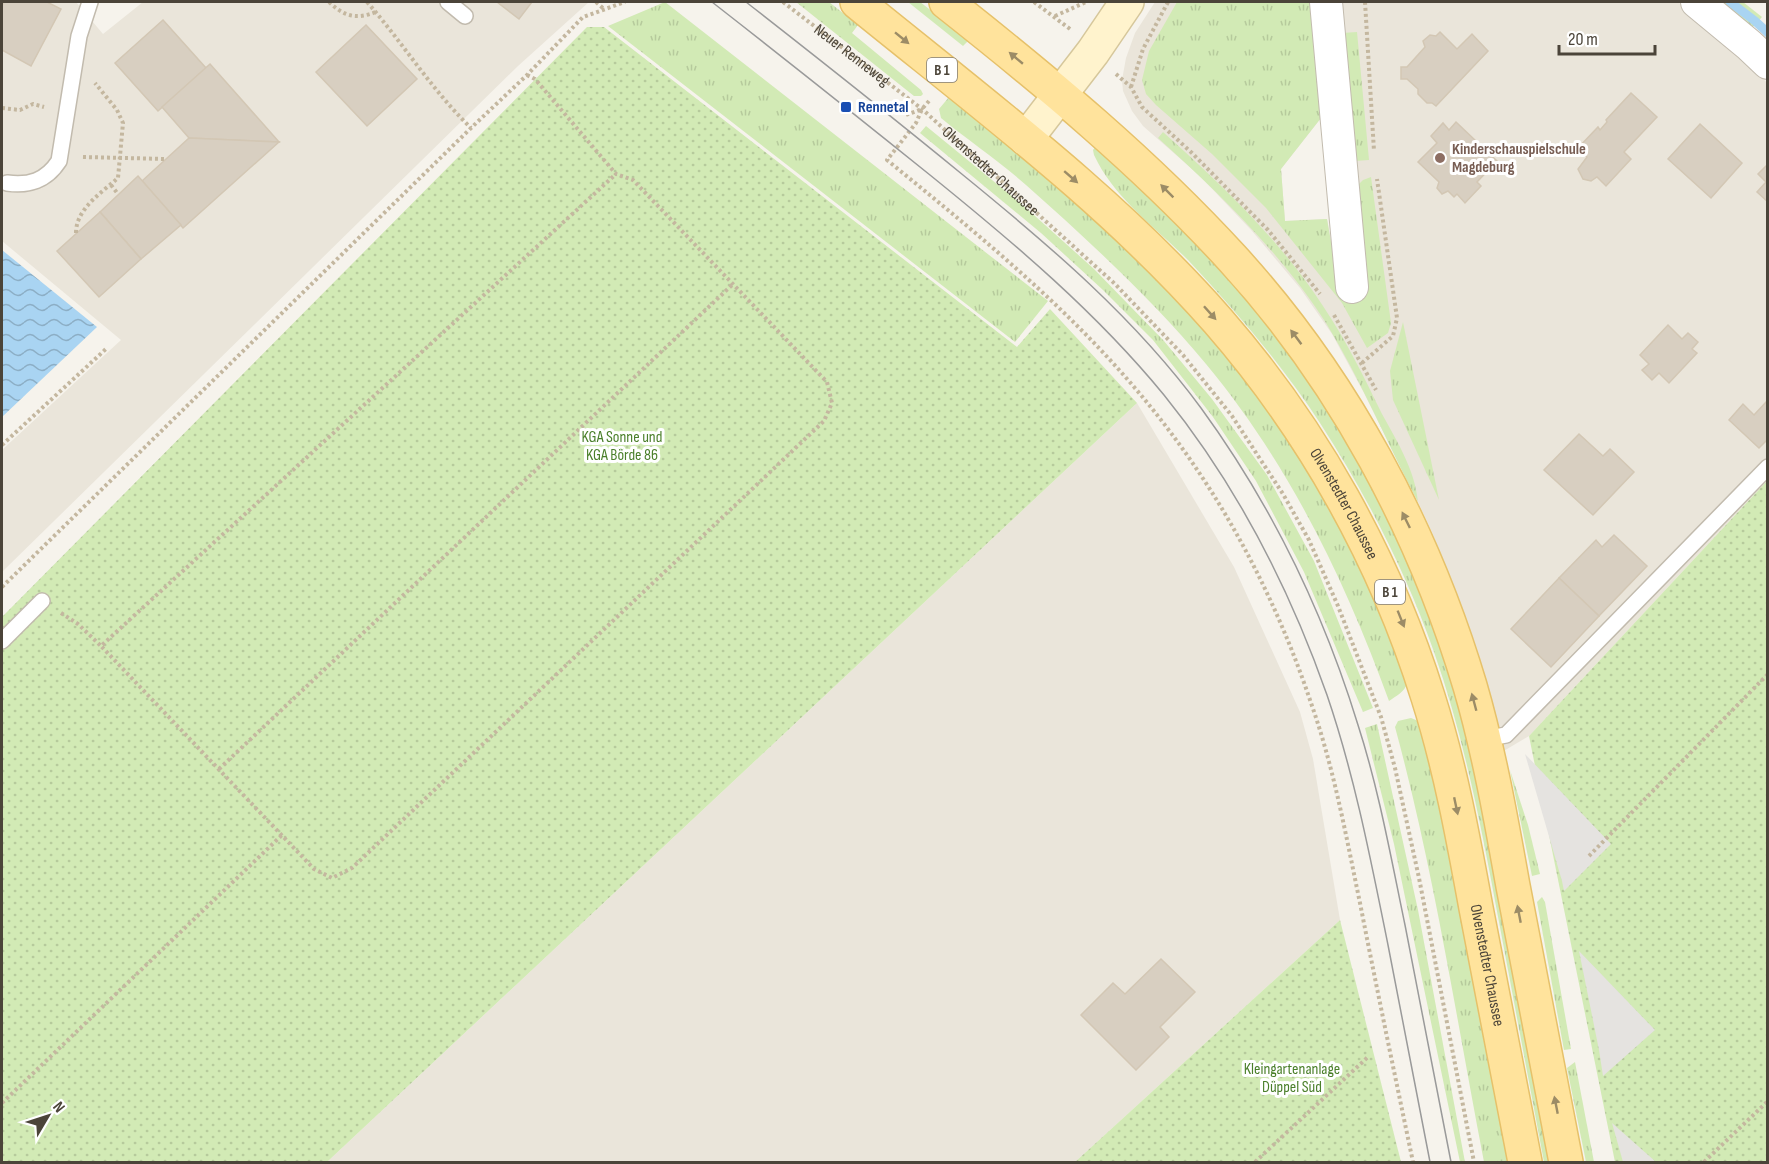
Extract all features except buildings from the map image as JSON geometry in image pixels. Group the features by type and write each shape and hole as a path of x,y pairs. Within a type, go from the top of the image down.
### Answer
{"main road":[{"name":"B 1","path":"856,2 1026,139"},
{"path":"946,2 1128,154 1233,259 1305,349 1350,417 1397,501 1433,578 1469,684 1484,739 1566,1162"},
{"name":"Olvenstedter Chaussee","path":"1026,139 1139,239 1188,288 1236,342 1266,380 1316,452 1379,568 1410,641 1444,750 1525,1162"}],"street":[{"path":"1026,139 1061,96 1127,2"},
{"path":"1326,2 1352,287"},
{"path":"1697,2 1767,63"}],"lane":[{"path":"7,183 32,184 52,170 60,158 83,21 90,2"},
{"path":"448,2 465,16"},
{"path":"1484,739 1506,735 1767,467"},
{"path":"2,641 42,602"}],"path":[{"path":"329,2 342,14 351,17 363,17 376,12"},
{"path":"367,2 428,80 471,128"},
{"path":"596,2 604,9"},
{"path":"2,587 527,75 583,17 625,2"},
{"name":"Neuer Renneweg","path":"783,2 922,109"},
{"path":"1034,2 1071,30"},
{"path":"1055,16 1087,2"},
{"path":"1131,87 1143,49 1168,2"},
{"path":"1365,2 1375,158"},
{"path":"76,59 123,123 118,158 118,178 80,213 76,223 76,233"},
{"path":"42,602 78,624 314,869 332,878 352,868 824,421 832,403 827,382 633,180 616,174 535,79 527,75"},
{"path":"2,108 20,110 33,104 67,117"},
{"path":"906,115 922,109"},
{"path":"922,109 916,123 887,160 1049,296 1143,397 1171,433 1222,508 1281,624 1312,704 1325,748 1348,847 1413,1162"},
{"name":"Olvenstedter Chaussee","path":"922,109 1115,284 1183,355 1255,448 1309,540 1360,660 1381,717 1395,768 1424,901 1473,1162"},
{"path":"87,158 166,159"},
{"path":"1362,363 1393,336 1397,318 1376,170"},
{"path":"101,646 616,174"},
{"path":"111,184 118,194"},
{"path":"219,769 732,285"},
{"path":"2,445 107,348"},
{"path":"1589,856 1767,674"},
{"path":"2,1103 282,835"},
{"path":"1255,1162 1369,1056"},
{"path":"1704,1162 1767,1101"}],"shaded area":[{"path":"2,2 76,2 103,34 143,2 589,2 518,66 2,572 2,450 121,340 2,241"},
{"path":"1155,2 1310,2 1321,118 1281,169 1285,221 1327,219 1340,293 1338,2 1678,2 1725,37 1767,83 1767,481 1529,736 1502,752 1500,736 1467,623 1432,532 1364,393 1332,334 1300,288 1252,231 1200,176 1143,126 1132,111 1123,91 1122,80 1126,58 1135,33"},
{"path":"1137,403 1234,567 1300,712 1313,759 1340,920 1075,1162 327,1162"},
{"path":"1525,754 1611,844 1564,891 1562,881"},
{"path":"1579,951 1655,1030 1603,1076 1599,1050"},
{"path":"1612,1123 1656,1162 1623,1162"}],"green space":[{"path":"665,2 1048,301 1015,342 608,26"},
{"path":"796,2 829,2 858,25 852,33 923,94 914,96"},
{"path":"908,2 920,2 968,41 963,46"},
{"path":"1177,2 1310,2 1321,118 1281,169 1285,221 1327,219 1340,293 1355,188 1363,180 1371,177 1391,323 1388,333 1367,348 1342,303 1266,208 1212,154 1146,94 1142,80 1149,51"},
{"path":"1717,2 1743,2 1762,17 1751,29"},
{"name":"KGA Sonne und KGA Börde 86","path":"587,27 604,27 1017,347 1050,309 1137,403 327,1162 2,1162 2,617"},
{"path":"1357,32 1369,160 1355,161 1342,33"},
{"path":"949,97 1059,188 1139,260 1185,307 1245,379 1316,482 1355,555 1407,683 1404,689 1389,701 1354,611 1312,525 1289,483 1236,402 1164,316 1119,271 1016,176 941,118 939,109"},
{"path":"926,126 1025,207 1094,269 1164,341 1212,399 1267,475 1314,561 1373,708 1363,712 1304,572 1256,481 1213,417 1153,340 1041,233 920,133"},
{"path":"1163,132 1249,214 1288,259 1323,306 1354,359 1404,456 1413,479 1418,502 1351,367 1309,298 1248,225 1158,138"},
{"path":"1096,146 1211,256 1282,340 1354,450 1415,570 1470,736 1553,1162 1544,1162 1486,854 1464,752 1434,652 1398,563 1353,477 1290,380 1206,279 1112,185 1094,155 1093,150"},
{"path":"1403,322 1439,500 1393,400 1390,371"},
{"path":"1767,481 1767,1162 1615,1162 1529,736"},
{"path":"1411,718 1421,725 1445,823 1509,1162 1484,1162 1433,889 1395,727 1398,721"},
{"path":"1377,724 1418,910 1465,1162 1460,1162 1394,844 1365,728"},
{"path":"1510,770 1528,825 1540,874 1532,876"},
{"path":"1542,897 1545,902 1571,1049 1564,1050 1537,902"},
{"name":"Kleingartenanlage Düppel Süd","path":"1340,920 1401,1162 1075,1162"},
{"path":"1575,1062 1594,1162 1586,1162 1567,1068"}],"water":[{"path":"2,250 97,327 2,417"}],"waterway":[{"path":"1730,2 1768,33"}],"tram line":[{"path":"712,2 849,110 1053,279 1111,335 1164,395 1190,429 1237,501 1278,576 1296,615 1337,726 1369,851 1430,1162"},
{"path":"746,2 995,201 1090,284 1148,343 1175,375 1201,408 1250,482 1293,560 1329,641 1365,750 1390,849 1451,1162"}],"place":[{"name":"Rennetal","path":"846,107"},
{"name":"Kinderschauspielschule Magdeburg","path":"1440,158"}]}
